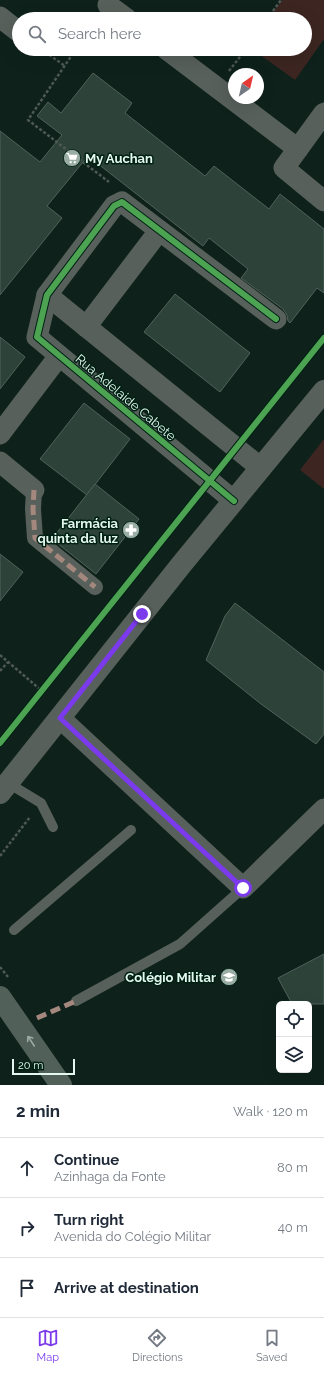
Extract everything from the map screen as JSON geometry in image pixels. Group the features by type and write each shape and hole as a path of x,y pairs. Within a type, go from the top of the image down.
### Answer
{"highway":[{"path":"0,997 60,1085"}],"street":[{"path":"108,4 118,12"},
{"path":"0,17 12,26"},
{"path":"175,56 298,149"},
{"path":"324,113 284,168 324,201"},
{"path":"261,468 47,295 114,206 122,202 276,320"},
{"path":"86,327 159,231"},
{"name":"Rua Adelaide Cabete","path":"47,295 37,337 234,501"},
{"path":"0,434 60,356"},
{"path":"4,788 176,571 324,391"},
{"path":"0,462 34,490 33,510 35,538 95,587"},
{"path":"60,718 243,888 324,809"}],"lane":[{"path":"4,788 41,802 53,827"},
{"path":"14,930 131,830"},
{"path":"76,1000 180,944 243,888"}],"path":[{"path":"273,12 281,0"},
{"path":"51,56 64,66"},
{"path":"71,56 28,120 110,182"},
{"path":"216,88 241,56"},
{"path":"0,655 42,691"},
{"path":"0,672 8,662"},
{"path":"37,696 46,685"},
{"path":"0,856 41,802"}],"shaded area":[{"path":"282,0 324,0 324,39 312,56 312,12 273,12"},
{"path":"262,56 312,56 295,80"},
{"path":"324,439 324,489 300,470"}],"building":[{"path":"93,73 132,103 125,113 205,176 214,166 269,209 280,194 324,229 324,293 317,288 290,323 283,309 241,278 248,269 209,238 203,246 88,156 47,206 62,218 0,295 0,131 40,162 62,135 37,116 48,102 61,113"},
{"path":"175,294 250,353 220,392 144,332"},
{"path":"0,337 25,357 0,389"},
{"path":"84,403 130,439 87,495 40,459"},
{"path":"95,484 139,519 96,574 52,539"},
{"path":"0,554 23,572 0,601"},
{"path":"235,603 324,672 324,734 316,744 261,704 206,660 225,616"},
{"path":"324,954 324,1004 312,1004 312,1001 290,1001 278,978"}],"marked path":[{"path":"34,490 33,509 35,538 95,587"},
{"path":"37,1018 76,1001"}],"cycle path":[{"path":"234,501 37,337 47,295 114,206 122,202 276,319"},
{"path":"0,743 324,338"}],"place":[{"name":"My Auchan","path":"72,158"},
{"name":"Farmácia quinta da luz","path":"131,530"},
{"name":"Colégio Militar","path":"229,977"}],"route":[{"path":"142,614 60,718 243,888"}]}
